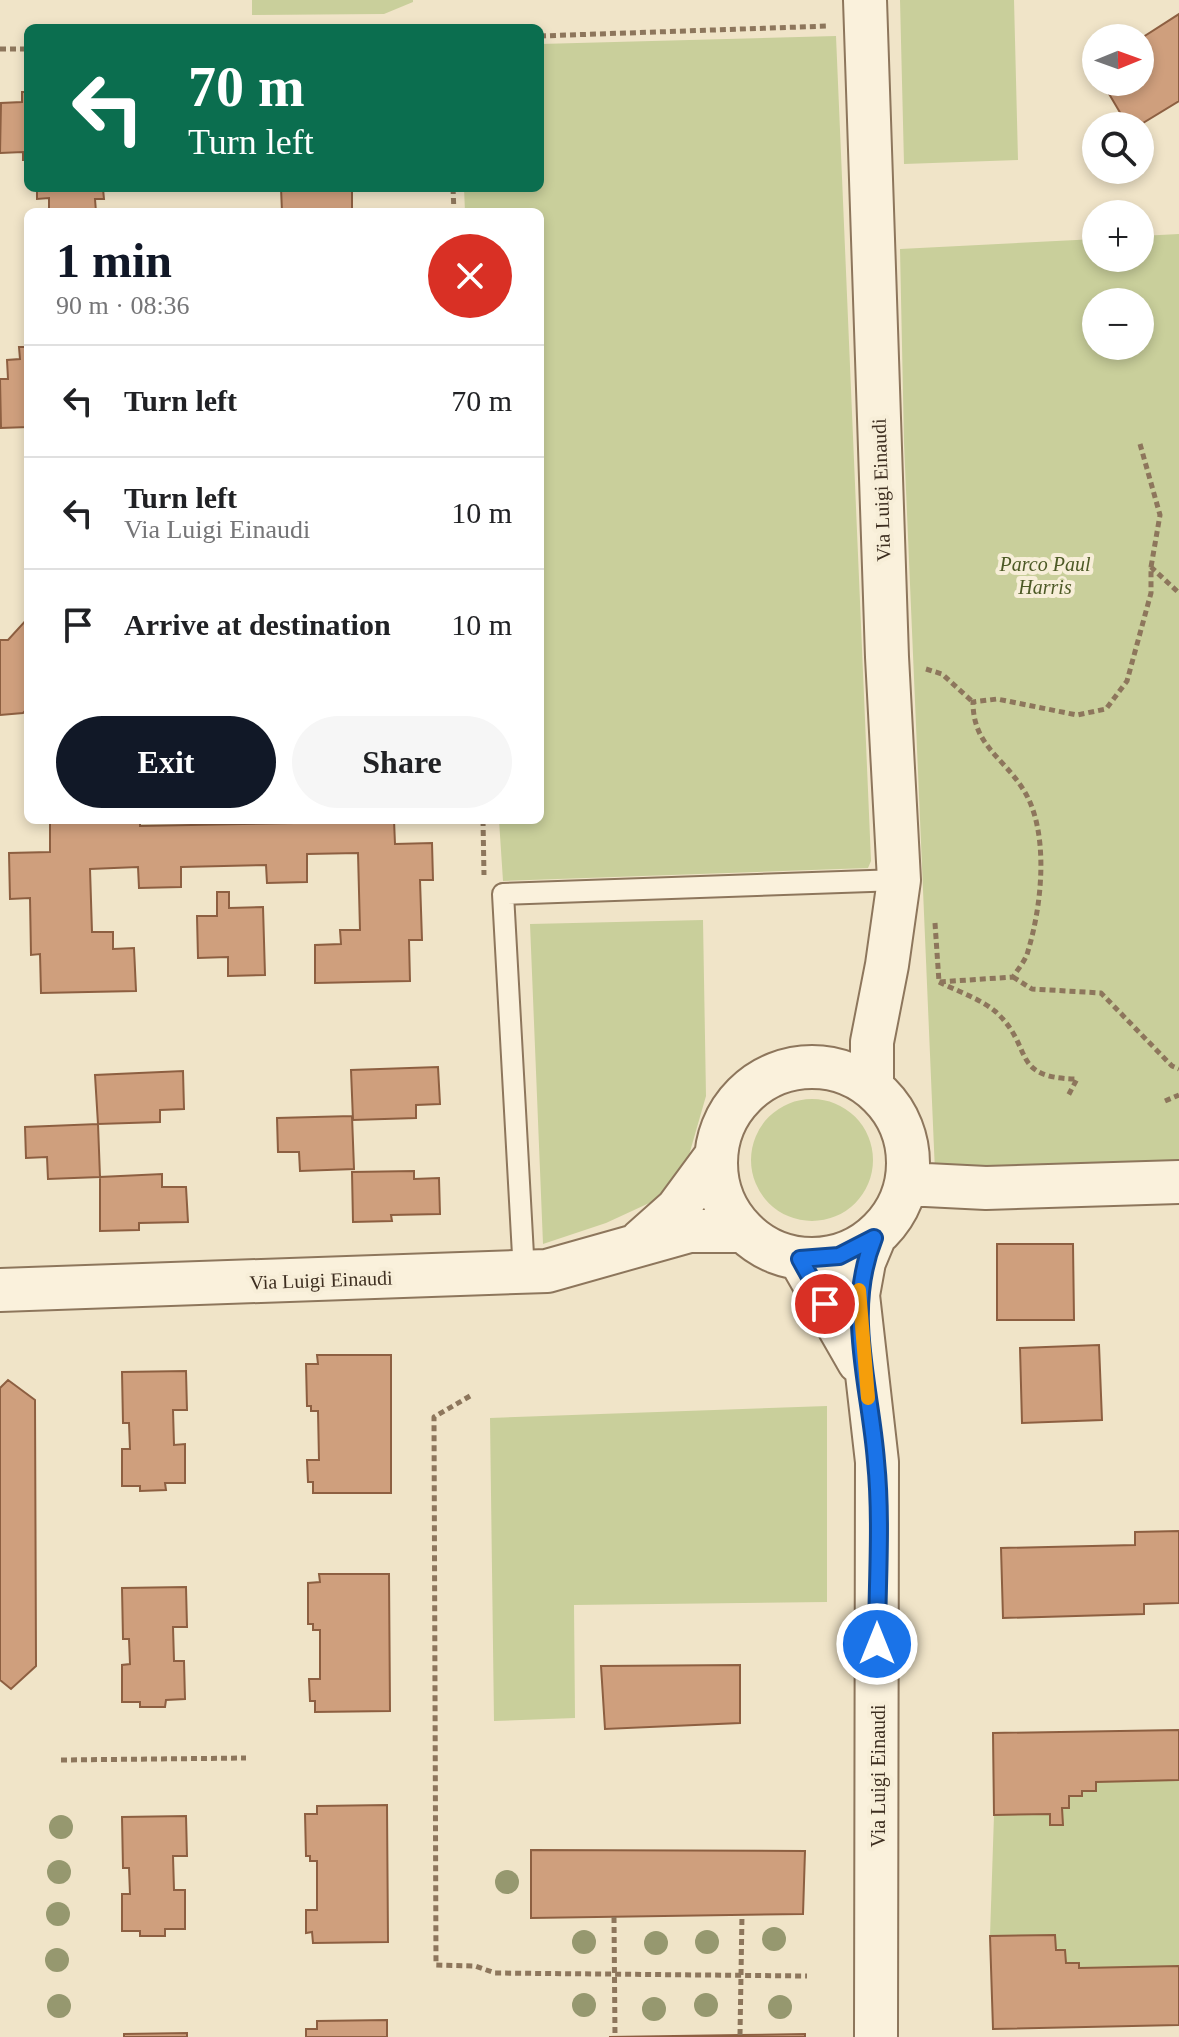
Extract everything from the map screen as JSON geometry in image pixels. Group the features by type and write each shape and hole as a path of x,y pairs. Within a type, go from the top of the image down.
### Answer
{"street":[{"name":"Via Luigi Einaudi","path":"866,12 887,657 899,880 872,1042 872,1088"},
{"name":"Via Luigi Einaudi","path":"794,1069 851,1031 884,978"},
{"path":"794,1069 836,1070 872,1088 897,1116 907,1168 900,1204 874,1238 839,1256 800,1259 779,1254 743,1231 722,1197 716,1156 720,1136 740,1099 756,1085 794,1069"},
{"name":"Via Luigi Einaudi","path":"637,1245 677,1209 716,1156"},
{"path":"907,1168 986,1188 1179,1182"},
{"name":"Via Luigi Einaudi","path":"0,1290 524,1273 577,1264 689,1231 743,1231"},
{"name":"Via Luigi Einaudi","path":"874,1238 864,1262 858,1295 864,1371 877,1462 876,2037"},
{"name":"Via Luigi Einaudi","path":"800,1259 864,1371"}],"lane":[{"path":"524,1273 503,894 899,880"}],"path":[{"path":"544,36 866,12"},
{"path":"0,49 24,49"},
{"path":"973,702 997,699 1077,715 1106,709 1127,681 1151,593 1151,567 1160,515 1140,444"},
{"path":"1151,567 1179,593"},
{"path":"887,657 942,674 973,702 973,724 980,740 1001,760 1025,792 1041,842 1040,888 1028,954 1013,977"},
{"path":"483,824 484,877 489,888 503,894"},
{"path":"935,907 939,982"},
{"path":"939,982 1013,977 1032,989 1101,993 1172,1066 1179,1069"},
{"path":"939,982 994,1011 1013,1033 1031,1069 1051,1078 1077,1079 1068,1096"},
{"path":"1165,1101 1179,1095"},
{"path":"470,1396 434,1417 436,1965 475,1966 495,1973 807,1976"},
{"path":"61,1760 246,1758"},
{"path":"740,2035 742,1915"},
{"path":"614,1917 615,2037"}],"green space":[{"path":"252,0 413,2 384,14 252,15"},
{"path":"900,0 1014,0 1018,160 904,164"},
{"path":"836,36 871,861 868,868 503,881 499,824 544,824 544,208 465,208 464,192 544,192 544,44"},
{"name":"Parco Paul Harris","path":"1179,234 1179,1163 935,1172 904,443 900,249 1082,240 1082,272 1154,272 1154,235"},
{"path":"703,920 706,1096 683,1176 658,1199 606,1223 543,1244 530,924"},
{"path":"812,1099 835,1104 855,1117 868,1137 873,1160 868,1183 855,1203 835,1216 812,1221 789,1216 769,1203 756,1183 751,1160 756,1137 769,1117 789,1104"},
{"path":"827,1406 827,1602 574,1605 575,1718 494,1721 490,1418"},
{"path":"1179,1780 1179,1966 1079,1968 1079,1963 1066,1963 1065,1950 990,1936 994,1815 1050,1814 1050,1825 1062,1825 1062,1808 1069,1808 1069,1796 1082,1796 1082,1791 1096,1782"}],"building":[{"path":"1179,14 1179,101 1154,116 1154,112 1120,112 1110,96 1154,96 1154,30"},
{"path":"24,92 24,160 23,152 0,153 1,103 22,102"},
{"path":"37,192 103,192 104,199 95,199 96,208 49,208 49,198 37,199"},
{"path":"281,192 352,192 352,208 282,208"},
{"path":"19,347 24,347 24,427 1,428 0,379 8,379 7,360 20,359"},
{"path":"24,622 24,712 0,715 0,640 8,640"},
{"path":"50,824 394,824 395,844 432,843 433,880 420,880 422,940 409,940 410,981 315,983 315,945 341,944 340,930 360,930 358,853 307,854 307,882 267,883 266,865 181,867 181,887 139,888 138,867 90,869 92,932 113,932 113,949 134,948 136,991 41,993 40,954 31,955 30,898 10,899 9,853 50,852"},
{"path":"217,892 229,892 229,908 263,907 265,975 228,976 228,957 198,958 197,916 217,916"},
{"path":"438,1067 440,1104 416,1105 416,1118 353,1120 351,1070"},
{"path":"183,1071 184,1109 160,1110 160,1122 98,1124 95,1075"},
{"path":"352,1116 354,1169 300,1171 299,1152 278,1152 277,1118"},
{"path":"98,1124 100,1177 48,1179 47,1157 26,1158 25,1127"},
{"path":"414,1171 414,1179 439,1178 440,1214 391,1215 392,1221 353,1222 352,1172"},
{"path":"162,1174 162,1187 186,1187 188,1222 139,1223 139,1230 100,1231 100,1177"},
{"path":"997,1244 1073,1244 1074,1320 997,1320"},
{"path":"1099,1345 1102,1420 1022,1423 1020,1348"},
{"path":"317,1355 391,1355 391,1493 313,1493 313,1482 308,1482 307,1460 319,1460 318,1411 311,1411 311,1406 307,1406 306,1364 318,1364"},
{"path":"186,1371 187,1410 173,1410 174,1445 185,1444 185,1483 165,1483 166,1490 140,1491 140,1486 122,1486 122,1449 130,1449 129,1423 123,1423 122,1372"},
{"path":"8,1380 35,1400 36,1666 11,1689 0,1680 0,1388"},
{"path":"1179,1531 1179,1603 1144,1604 1144,1614 1003,1618 1001,1548 1135,1545 1135,1532"},
{"path":"319,1574 389,1574 390,1711 315,1712 315,1701 310,1701 309,1679 320,1679 320,1630 313,1630 313,1624 308,1624 308,1583 320,1582"},
{"path":"186,1587 187,1627 173,1627 174,1661 184,1661 185,1699 166,1700 165,1707 140,1707 140,1702 122,1702 122,1665 130,1664 129,1639 123,1639 122,1588"},
{"path":"740,1665 740,1723 605,1729 601,1666"},
{"path":"1179,1730 1179,1780 1096,1782 1096,1791 1082,1791 1082,1796 1069,1796 1069,1808 1062,1808 1063,1825 1050,1825 1050,1814 994,1815 993,1733"},
{"path":"387,1805 388,1942 313,1943 312,1932 306,1933 306,1910 317,1910 317,1861 310,1861 310,1856 306,1856 305,1814 317,1814 317,1806"},
{"path":"186,1816 187,1856 173,1856 174,1890 185,1890 185,1929 165,1929 165,1936 140,1936 140,1931 122,1931 122,1894 130,1894 129,1868 123,1868 122,1817"},
{"path":"531,1850 805,1851 803,1914 531,1918"},
{"path":"1055,1935 1056,1950 1065,1950 1066,1963 1079,1963 1079,1968 1179,1966 1179,2025 993,2029 990,1936"},
{"path":"387,2020 387,2037 306,2037 306,2029 317,2029 317,2021"},
{"path":"187,2033 187,2037 124,2037 124,2034"},
{"path":"805,2034 805,2037 609,2037 740,2035"}],"slow traffic":[{"path":"859,1290 868,1398"}],"route":[{"path":"825,1304 800,1259 820,1260 839,1256 874,1238 864,1262 858,1295 864,1371 877,1462 877,1644"}]}
